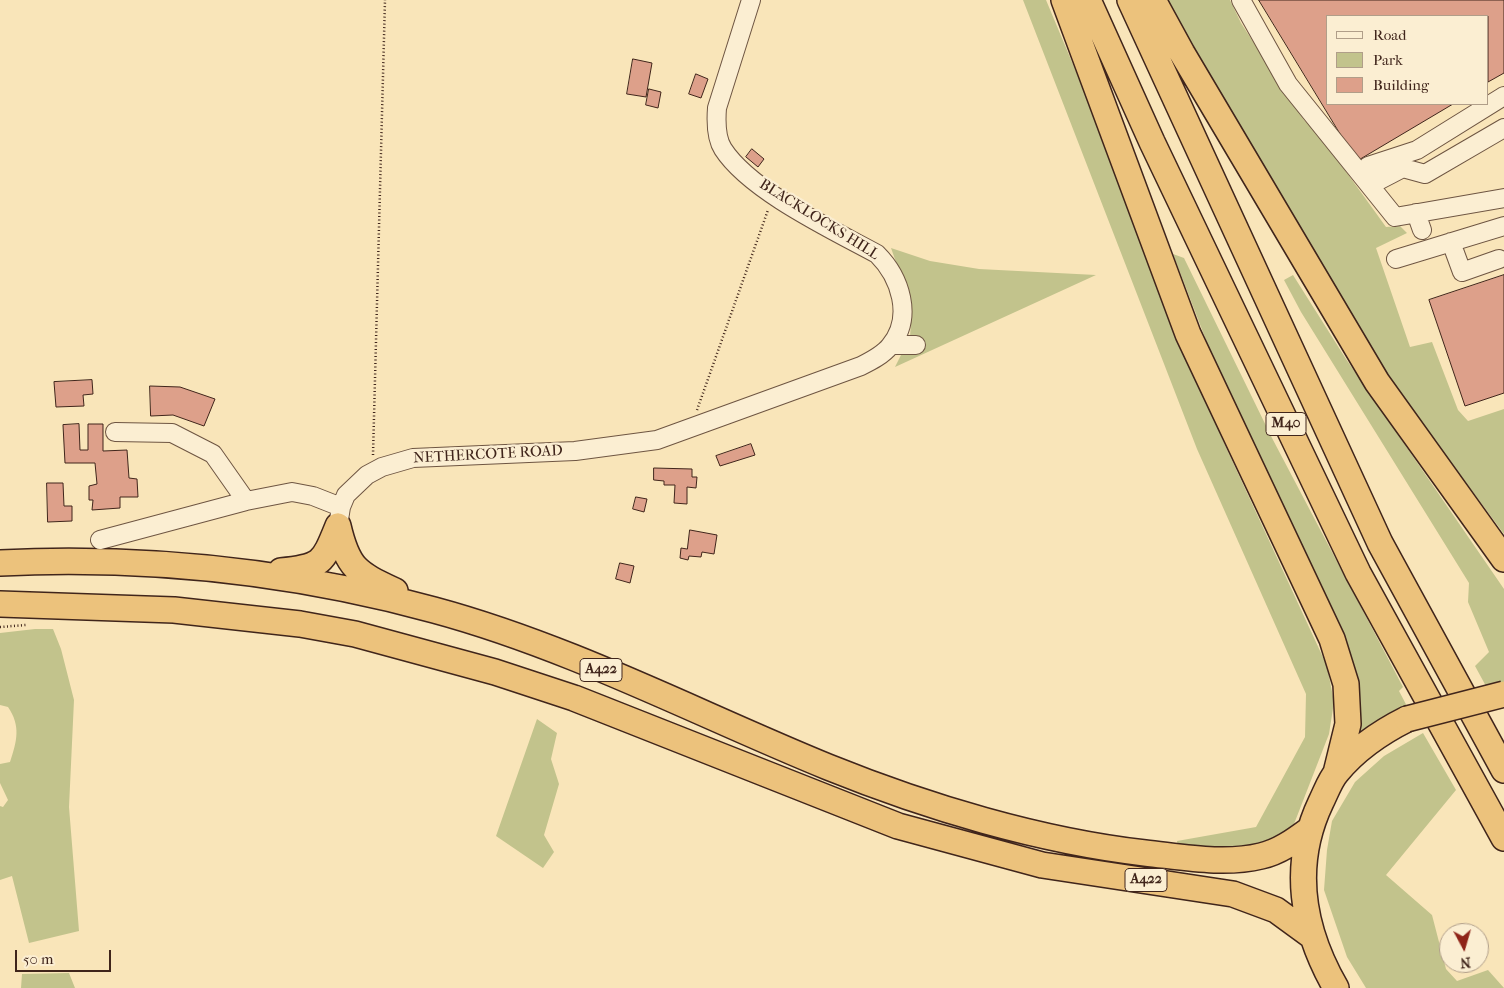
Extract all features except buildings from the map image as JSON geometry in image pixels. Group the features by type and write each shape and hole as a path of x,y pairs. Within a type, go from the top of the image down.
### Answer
{"highway":[{"path":"1064,0 1188,334 1332,639 1346,684 1348,724 1336,773 1309,830 1302,871 1305,906 1313,937 1326,972 1336,988"},
{"name":"M40","path":"1088,0 1152,142 1358,573 1504,838"},
{"name":"M40","path":"1130,0 1376,534 1504,770"},
{"path":"1154,0 1182,54 1377,382 1504,559"},
{"path":"258,573 307,569 320,562 327,552 340,516"},
{"path":"340,516 344,552 356,569 370,579 434,610"},
{"name":"A422","path":"0,563 63,560 175,564 258,573 342,588 434,610 504,632 592,666 831,768 916,799 999,823 1111,849 1238,861 1265,856 1282,848 1309,830"},
{"name":"A422","path":"0,604 174,610 324,627 416,649 574,698 898,826 1042,865 1233,894 1276,910 1313,937"},
{"path":"0,615 174,610"},
{"path":"1336,773 1358,751 1383,732 1407,719 1504,694"}],"street":[{"name":"BLACKLOCKS HILL","path":"751,0 727,72 716,118 722,148 735,164 776,196 877,254 890,267 903,302 898,330 891,346"},
{"path":"1241,0 1288,84 1395,217 1504,198"},
{"path":"1504,96 1416,150 1368,166 1378,181 1404,168 1425,174 1504,128"},
{"path":"1416,213 1422,230"},
{"path":"1396,259 1504,226"},
{"path":"1450,242 1462,272 1499,259"},
{"path":"701,426 861,366 876,358 891,346 916,345"},
{"name":"NETHERCOTE ROAD","path":"340,516 346,495 367,475 382,466 413,458 575,451 656,441 701,426"},
{"path":"116,432 172,433 213,454 246,501"},
{"path":"100,540 246,501 292,492 313,496 340,516"}],"path":[{"path":"382,466 371,454 385,0"},
{"path":"701,426 697,410 771,202 776,196"}],"green space":[{"path":"1023,0 1046,0 1128,196 1176,329 1224,443 1327,666 1334,702 1329,734 1294,824 1271,843 1234,850 1178,848 1177,841 1256,827 1305,737 1306,694 1197,449"},
{"path":"1162,0 1230,0 1241,23 1264,61 1304,120 1321,137 1386,227 1400,226 1407,233 1376,248 1410,347 1432,342 1458,410 1468,421 1504,409 1504,534 1378,364"},
{"path":"891,248 930,261 979,269 1096,275 895,367 910,337 912,307"},
{"path":"1173,254 1184,258 1272,438 1403,687 1399,691 1409,710 1351,748 1357,703 1234,413"},
{"path":"1293,275 1346,359 1504,589 1504,685 1487,688 1475,666 1489,652 1468,602 1469,583 1301,312 1284,280"},
{"path":"53,629 61,649 74,700 69,807 79,931 29,943 12,876 0,880 0,806 3,807 8,800 0,783 0,764 10,762 16,727 8,707 0,705 0,633"},
{"path":"537,719 557,733 551,759 559,784 544,835 554,852 543,868 496,836"},
{"path":"1423,733 1456,790 1386,875 1432,915 1439,942 1439,973 1450,973 1457,981 1480,973 1489,973 1489,971 1504,988 1366,988 1347,957 1324,890 1327,850 1332,821 1355,782 1384,756"},
{"path":"69,973 75,988 21,988 22,974"}]}
